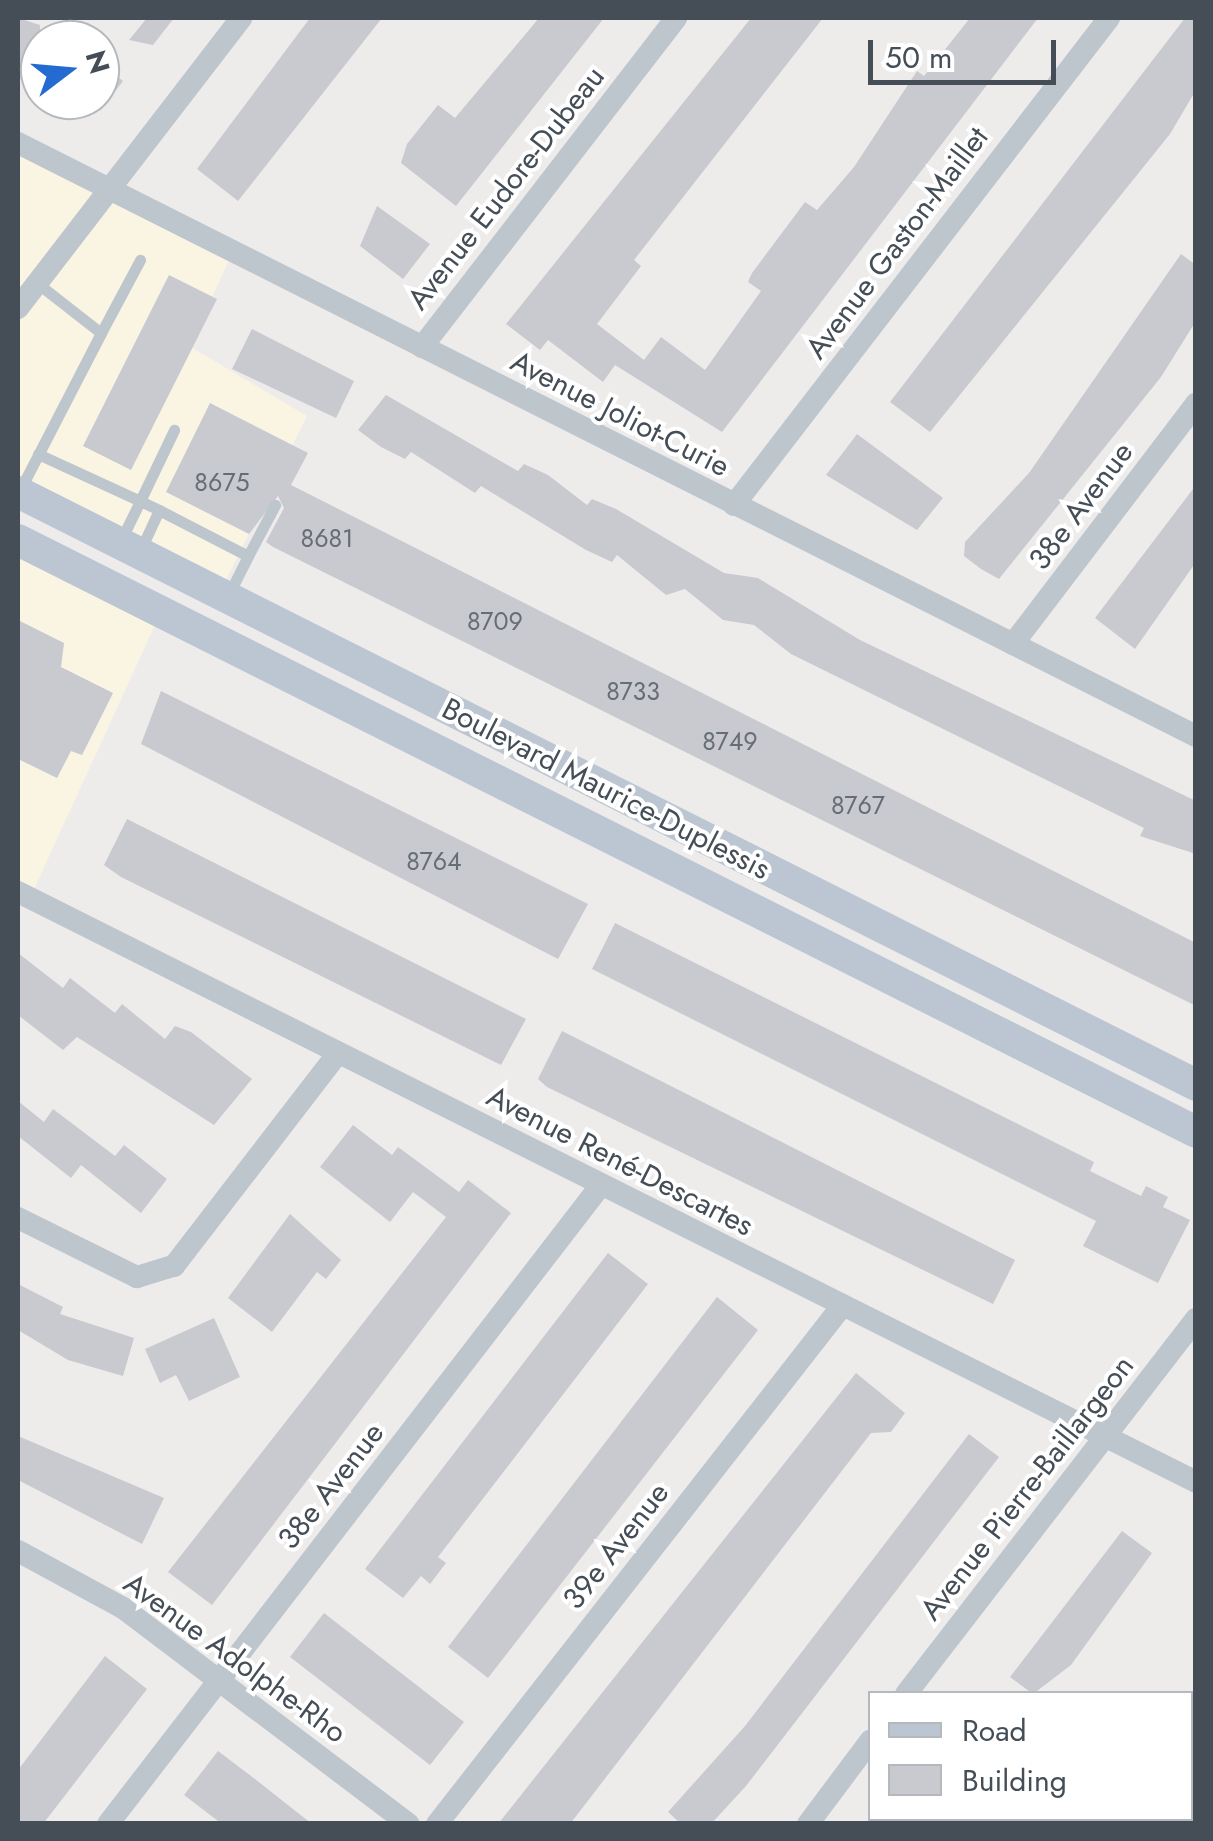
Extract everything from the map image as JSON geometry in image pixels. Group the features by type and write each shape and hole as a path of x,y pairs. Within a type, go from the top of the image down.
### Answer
{"street":[{"path":"18,308 242,18"},
{"name":"Avenue Eudore-Dubeau","path":"422,347 676,18"},
{"name":"Avenue Gaston-Maillet","path":"734,505 1109,18"},
{"name":"Avenue Joliot-Curie","path":"18,144 1196,736"},
{"name":"38e Avenue","path":"1014,644 1196,404"},
{"name":"Boulevard Maurice-Duplessis","path":"18,492 1196,1085"},
{"name":"Boulevard Maurice-Duplessis","path":"18,540 1196,1132"},
{"name":"Avenue René-Descartes","path":"18,892 1196,1482"},
{"path":"18,1218 138,1277 174,1266 338,1053"},
{"name":"38e Avenue","path":"108,1824 601,1185"},
{"name":"39e Avenue","path":"437,1824 842,1306"},
{"name":"Avenue Pierre-Baillargeon","path":"908,1691 1196,1318"},
{"name":"Avenue Adolphe-Rho","path":"18,1551 124,1608 217,1682 410,1824"},
{"path":"808,1824 868,1744"}],"lane":[{"path":"18,492 140,260"},
{"path":"37,283 101,333"},
{"path":"129,549 140,501 174,430"},
{"path":"38,454 248,556"},
{"path":"227,598 276,505"},
{"path":"129,549 159,510"}],"shaded area":[{"path":"18,144 233,252 189,346 307,416 219,594 18,492"},
{"path":"18,540 161,612 30,898 18,892"}],"building":[{"path":"18,18 24,20 20,20 18,77"},
{"path":"147,18 174,18 153,45 129,40"},
{"path":"310,18 382,18 238,201 197,169"},
{"path":"539,18 604,18 456,206 401,163 407,144 438,105 455,118"},
{"path":"751,18 823,18 634,260 641,266 597,324 644,360 661,337 705,370 761,291 748,282 752,273 805,202 817,210 854,167 917,71 924,76 970,18 1038,18 722,432 615,365 603,382 548,340 540,350 506,324"},
{"path":"1185,18 1196,18 1196,90 1170,134 930,432 890,402"},
{"path":"377,206 430,244 403,279 360,246"},
{"path":"1181,254 1196,265 1196,321 1161,377 999,579 981,569 964,556 965,542 1029,473"},
{"path":"169,275 217,299 131,470 83,446"},
{"path":"252,329 354,381 336,418 232,369"},
{"path":"386,395 518,471 524,464 548,475 587,505 592,499 616,509 724,573 758,578 860,640 1196,801 1196,854 1140,836 1144,828 791,654 754,625 723,620 685,589 666,595 617,555 612,562 586,550 481,486 475,493 411,452 405,459 381,447 358,430"},
{"path":"210,403 308,453 291,485 1196,943 1196,1006 273,547 266,542 284,508 278,496 249,534 166,492"},
{"path":"857,434 943,498 917,530 826,475"},
{"path":"1196,485 1196,562 1135,649 1095,618"},
{"path":"18,620 64,643 61,667 113,693 82,755 71,751 57,778 18,759"},
{"path":"161,691 588,904 558,959 141,744"},
{"path":"127,819 526,1019 501,1065 121,877 104,865"},
{"path":"615,923 1094,1162 1090,1171 1141,1196 1146,1186 1168,1197 1163,1207 1190,1220 1158,1283 1083,1246 1096,1221 592,969"},
{"path":"18,953 63,988 70,978 115,1013 122,1004 165,1039 175,1026 191,1032 252,1079 214,1125 77,1037 63,1050 18,1015"},
{"path":"562,1031 1015,1260 993,1304 547,1087 538,1079"},
{"path":"18,1101 44,1122 53,1109 115,1156 124,1145 167,1179 141,1213 81,1165 71,1178 18,1136"},
{"path":"353,1125 392,1155 398,1147 459,1192 468,1180 511,1213 212,1605 168,1572 446,1217 413,1192 390,1222 320,1167"},
{"path":"290,1214 341,1260 326,1279 317,1272 272,1332 228,1298"},
{"path":"608,1253 648,1284 438,1557 446,1563 430,1584 421,1576 403,1598 365,1569"},
{"path":"18,1284 63,1307 60,1314 134,1338 123,1376 68,1360 18,1330"},
{"path":"717,1297 758,1330 488,1678 448,1647"},
{"path":"214,1318 240,1377 189,1401 176,1375 160,1383 145,1349"},
{"path":"856,1373 905,1413 891,1432 871,1433 570,1824 498,1824"},
{"path":"969,1434 999,1457 746,1786 711,1824 681,1824 668,1812 745,1726"},
{"path":"18,1436 164,1498 142,1544 18,1480"},
{"path":"1122,1531 1152,1553 1071,1665 1037,1691 1029,1691 1010,1677"},
{"path":"324,1613 464,1722 430,1765 290,1657"},
{"path":"105,1656 147,1689 43,1824 18,1824 18,1770"},
{"path":"218,1751 312,1824 222,1824 184,1795"}]}
